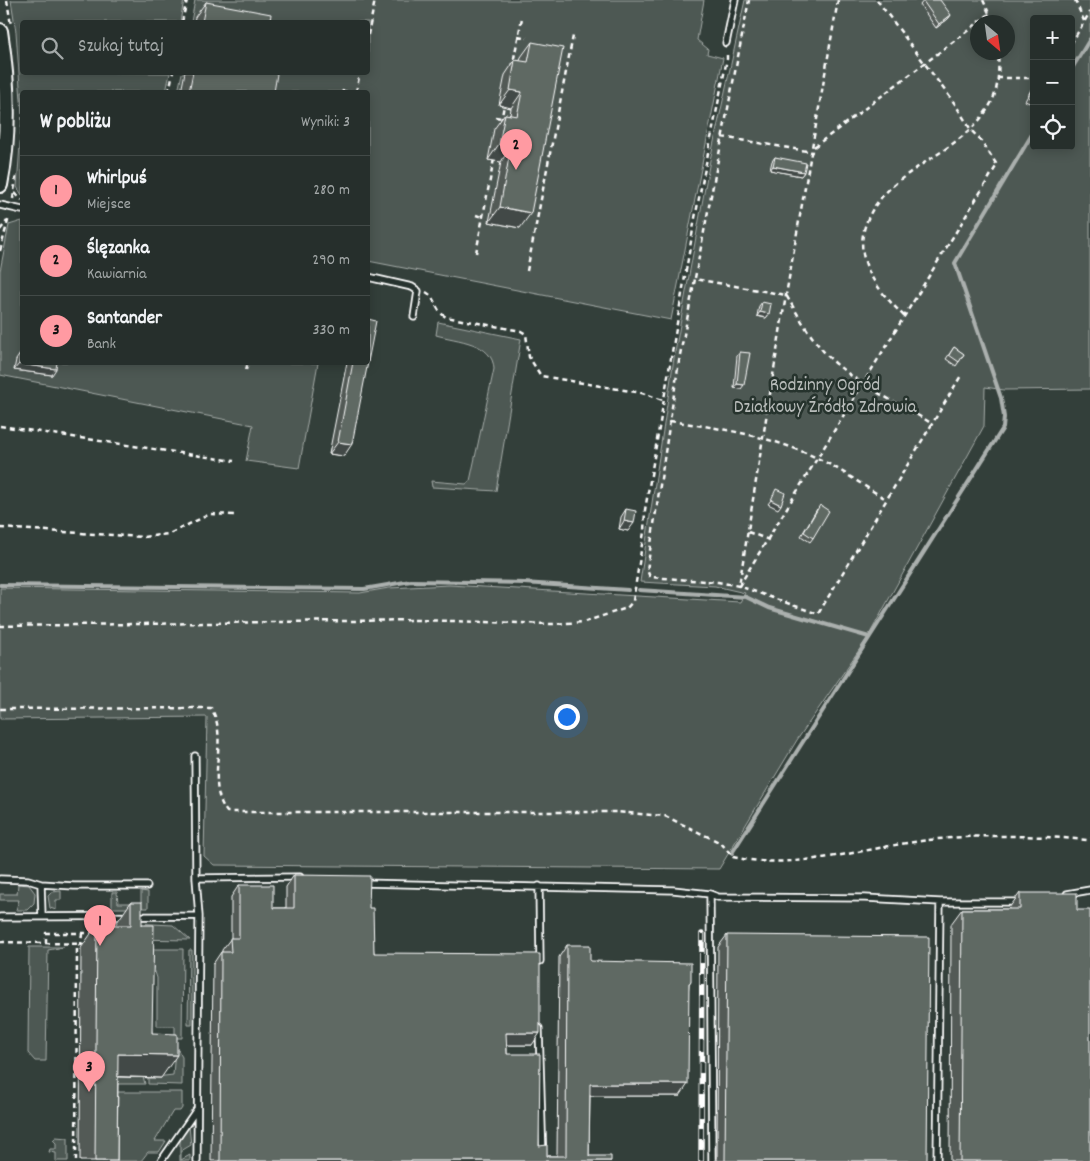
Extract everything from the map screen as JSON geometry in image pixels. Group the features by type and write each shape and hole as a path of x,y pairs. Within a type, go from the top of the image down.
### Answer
{"street":[{"path":"0,32 6,102 6,136 0,186"}],"lane":[{"path":"726,43 735,0"},
{"path":"0,205 20,210"},
{"path":"370,277 412,287 418,291 414,317"},
{"path":"196,756 196,878 199,916 197,1161"},
{"path":"196,878 306,877"},
{"path":"0,879 28,880 41,884 147,886"},
{"path":"354,882 673,890 710,894 718,897 1022,902"},
{"path":"41,884 42,916"},
{"path":"539,886 540,972"},
{"path":"1061,895 1090,890"},
{"path":"710,894 712,1161"},
{"path":"938,1161 940,902"},
{"path":"0,917 199,916"},
{"path":"539,1019 543,1161"},
{"path":"161,1161 197,1109"}],"path":[{"path":"182,20 187,0"},
{"path":"370,24 375,0"},
{"path":"749,0 680,355 647,570 650,577 718,582 739,586 818,614 962,374"},
{"path":"739,586 786,295 814,147 838,0"},
{"path":"739,586 769,540 997,165 982,142 971,130 955,104 877,0"},
{"path":"983,0 990,13 988,15"},
{"path":"1075,0 1084,21"},
{"path":"1075,37 1090,12"},
{"path":"511,72 522,18"},
{"path":"814,147 970,29"},
{"path":"518,36 527,38"},
{"path":"527,271 573,36"},
{"path":"0,626 417,620 552,624 584,622 627,608 632,601 695,218 727,59 726,43"},
{"path":"904,316 878,290 864,260 863,236 868,214 888,190 971,130 991,104 997,78 998,60"},
{"path":"169,90 172,75"},
{"path":"356,90 359,75"},
{"path":"997,78 1030,78"},
{"path":"501,124 505,99"},
{"path":"495,117 502,118"},
{"path":"722,137 813,152"},
{"path":"476,253 494,155"},
{"path":"15,193 20,198"},
{"path":"476,216 482,216"},
{"path":"0,230 8,220 0,251"},
{"path":"695,279 786,295"},
{"path":"418,291 431,294 436,309 446,317 521,331 526,334 528,357 541,376 642,393 664,400"},
{"path":"786,295 805,328 826,354 864,382 931,423"},
{"path":"246,370 247,365"},
{"path":"670,421 763,438 818,458 886,499"},
{"path":"0,426 234,461"},
{"path":"0,528 143,536 169,534 210,514 236,515"},
{"path":"748,532 769,540"},
{"path":"0,709 211,708 218,723 217,775 219,802 227,812 616,812 665,816 721,843 733,857 767,860 852,854 918,841 956,837 1087,840 1090,838"},
{"path":"46,943 46,933 99,933"},
{"path":"76,1161 77,947 81,944 82,933"},
{"path":"0,942 89,944"}],"green space":[{"path":"11,0 184,0 180,20 20,20 20,75 170,75 166,90 20,90 16,32"},
{"path":"195,0 704,0 697,40 708,49 707,54 723,58 671,320 370,261 370,90 178,90 182,75 370,75 370,20 191,20"},
{"name":"Rodzinny Ogród Działkowy Źródło Zdrowia","path":"745,0 1090,0 1090,389 1004,390 985,387 984,426 868,637 797,740 719,869 214,865 204,856 207,717 0,719 0,588 360,593 389,588 449,585 740,602 745,593 715,586 640,582 674,358 710,160"},
{"path":"20,145 20,192 17,187"},
{"path":"20,222 20,365 318,365 299,468 246,461 253,425 0,375 0,271 9,225"},
{"path":"438,322 521,339 496,491 432,487 431,481 466,484 470,481 494,369 492,360 481,348 463,341 436,335"},
{"path":"18,884 29,885 35,893 34,903 27,910 16,910 19,900 0,900 0,894 17,894"},
{"path":"61,891 61,900 56,900 56,910 50,908 48,896 52,892"},
{"path":"141,891 148,892 148,908 112,908 112,892 117,892 118,903 141,903"},
{"path":"131,923 173,925 190,940 130,939"},
{"path":"29,947 64,947 48,950 46,1061 35,1061 28,1053"},
{"path":"154,949 183,949 182,1038 175,1038 175,1026 157,1026 157,978 152,963"},
{"path":"189,950 192,950 192,1025 188,1025"},
{"path":"175,1050 178,1050 182,1057 182,1085 148,1084 148,1078 173,1075"},
{"path":"118,1074 143,1076 145,1084 103,1084"},
{"path":"103,1092 182,1092 182,1108 180,1111 173,1111 155,1141 166,1141 159,1152 148,1152 141,1161 102,1161"},
{"path":"189,1126 191,1145 181,1151 181,1160 190,1155 190,1161 180,1161 180,1140"},
{"path":"56,1137 68,1138 68,1161 56,1161 56,1153 49,1152 50,1149 56,1149 56,1143 53,1140"}],"building":[{"path":"924,0 940,0 951,15 939,24"},
{"path":"206,2 271,14 270,20 202,20"},
{"path":"532,42 563,48 531,213 500,207 511,146 499,144 505,114 517,116 522,92 510,90 515,60 528,62"},
{"path":"192,75 277,75 274,90 189,90"},
{"path":"775,157 806,163 804,172 773,166"},
{"path":"762,302 771,304 769,314 760,312"},
{"path":"370,320 376,321 370,352"},
{"path":"954,347 964,354 959,362 949,355"},
{"path":"740,352 750,353 744,385 737,384"},
{"path":"26,365 57,365 56,369"},
{"path":"352,365 367,365 352,444 338,442"},
{"path":"776,489 785,493 781,505 771,500"},
{"path":"820,505 829,511 813,538 804,532"},
{"path":"626,509 636,511 634,523 624,521"},
{"path":"294,875 370,876 369,908 373,908 374,953 540,954 540,1033 506,1033 507,1054 540,1054 539,1146 547,1145 547,1156 566,1156 567,945 590,945 590,961 691,963 691,982 689,983 688,1084 590,1084 589,1156 611,1156 611,1161 220,1161 221,952 231,952 230,938 239,938 239,885 273,885 273,908 294,908"},
{"path":"1020,893 1077,893 1077,910 1090,910 1090,1161 960,1161 962,909 1020,909"},
{"path":"131,902 142,902 142,925 154,925 152,1033 177,1034 177,1055 118,1054 117,1161 95,1161 97,925 131,925"},
{"path":"727,935 929,937 927,1161 725,1161"}],"waterway":[{"path":"1075,63 1090,39"},
{"path":"732,853 1003,428 1004,417 1001,398 955,263 1030,138"},
{"path":"0,585 364,589 411,581 524,583 628,590"},
{"path":"639,590 746,597 769,608 869,637"}],"railway":[{"path":"701,1161 702,934"}],"place":[{"name":"Ślęzanka","path":"516,170"},
{"name":"Whirlpuś","path":"100,946"},
{"name":"Santander","path":"89,1092"}]}
